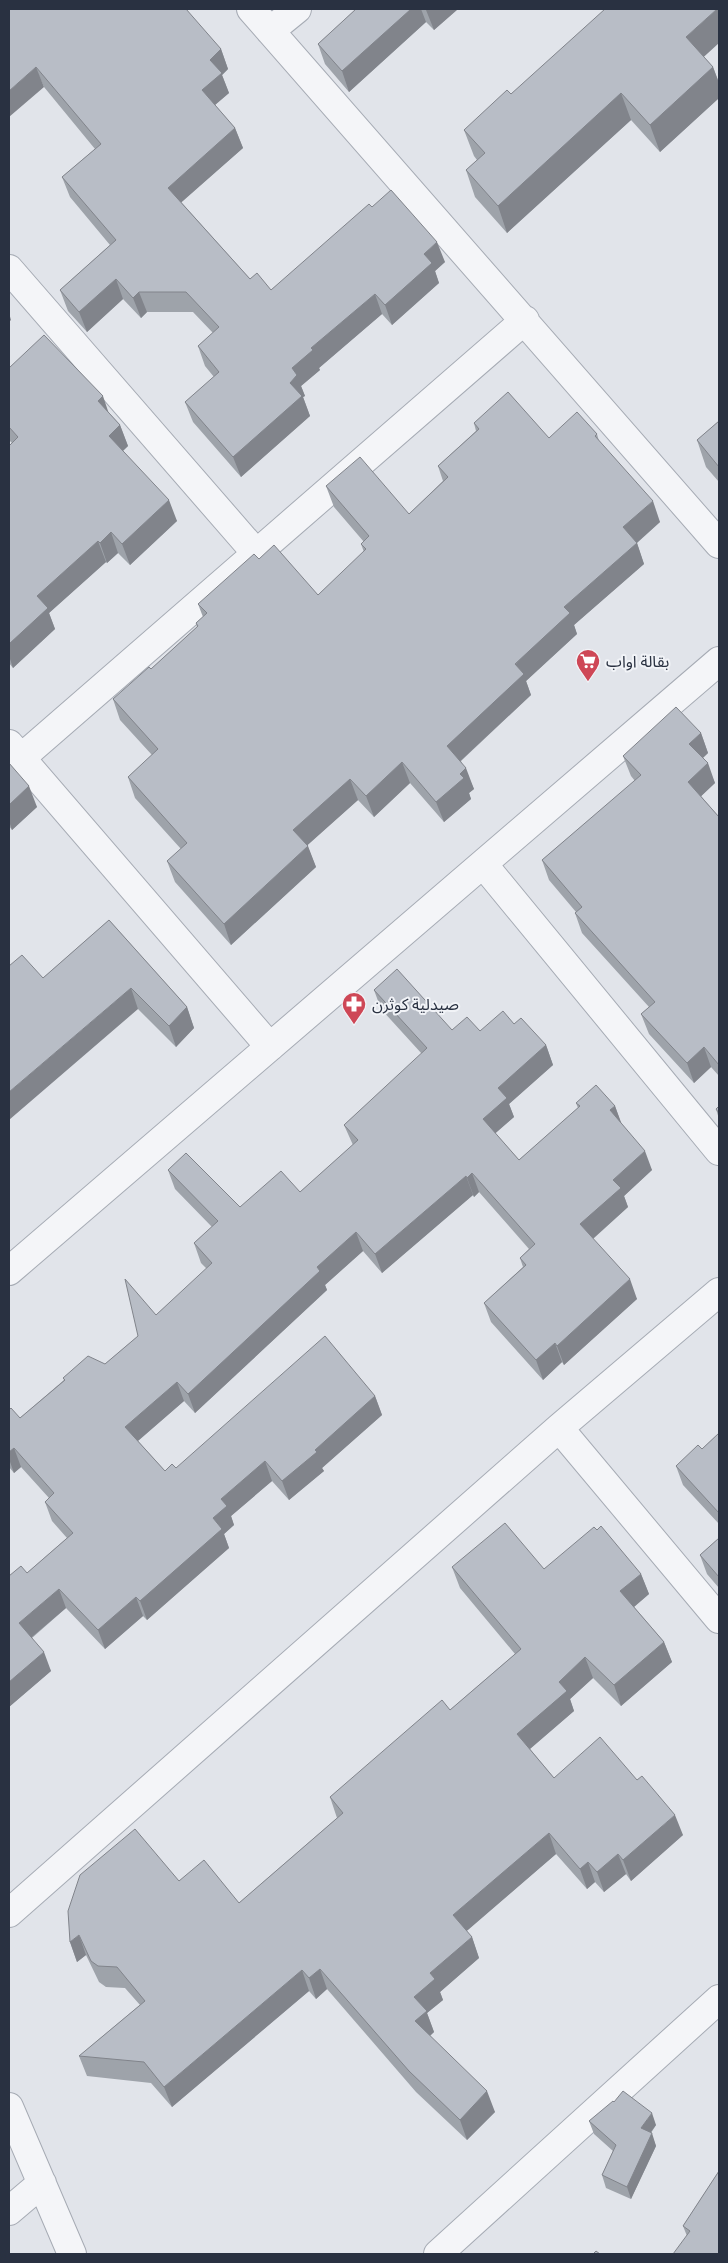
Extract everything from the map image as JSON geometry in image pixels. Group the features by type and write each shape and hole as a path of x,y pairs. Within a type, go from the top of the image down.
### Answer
{"street":[{"path":"251,9 719,544"},
{"path":"270,31 297,9"},
{"path":"9,269 256,553"},
{"path":"270,1047 15,751 256,553 525,320"},
{"path":"9,1271 719,661"},
{"path":"483,864 719,1151"},
{"path":"9,1913 559,1428 719,1292"},
{"path":"559,1428 719,1619"},
{"path":"438,2254 719,1999"},
{"path":"9,2108 72,2254"},
{"path":"9,2211 42,2183"}],"building":[{"path":"9,9 186,9 221,49 210,60 222,73 202,90 235,128 168,188 250,279 257,273 271,290 369,204 372,207 391,190 437,242 424,254 432,263 385,305 375,294 311,348 313,350 292,368 297,375 290,383 302,396 233,457 185,402 219,372 198,346 219,327 186,292 139,292 133,298 116,279 79,312 60,290 116,240 62,177 101,144 36,67 9,91"},
{"path":"356,9 411,9 342,71 318,44"},
{"path":"605,9 717,9 686,37 713,67 650,125 621,93 498,206 466,170 485,153 464,130 507,90 511,94"},
{"path":"44,335 103,396 98,401 120,425 109,436 169,500 122,544 111,532 100,543 98,541 37,596 48,608 9,644 9,446 18,437 9,427 9,368"},
{"path":"508,392 549,438 577,412 597,434 595,436 653,501 623,527 637,543 564,607 570,613 515,664 524,674 447,746 466,768 460,774 464,778 436,802 402,762 366,796 350,779 293,830 308,846 224,924 167,861 187,843 128,777 158,749 113,699 149,667 151,669 198,626 196,623 207,613 198,604 254,554 259,559 274,545 318,595 366,549 361,544 369,536 326,486 360,457 409,514 448,477 438,466 479,429 474,423"},
{"path":"719,421 719,467 697,440"},
{"path":"676,707 701,733 689,744 708,763 688,782 719,817 719,1065 704,1047 687,1063 641,1014 655,1002 575,913 582,907 542,860 641,775 623,756"},
{"path":"9,763 29,786 9,805"},
{"path":"109,920 187,1007 169,1026 131,988 9,1092 9,966 22,955 43,978"},
{"path":"397,969 452,1030 467,1017 480,1031 503,1011 514,1024 521,1018 546,1045 498,1088 507,1098 483,1119 519,1160 580,1106 576,1103 596,1085 615,1106 610,1110 645,1151 613,1180 621,1188 580,1224 630,1279 557,1346 555,1343 536,1360 484,1303 526,1265 520,1258 535,1244 472,1173 467,1178 466,1176 375,1254 356,1232 317,1267 320,1271 188,1394 177,1382 125,1427 165,1471 172,1464 176,1468 325,1336 375,1396 315,1450 317,1452 282,1481 265,1461 221,1499 227,1506 213,1518 222,1529 140,1601 136,1597 98,1630 59,1589 19,1623 44,1652 9,1682 9,1576 21,1566 27,1573 73,1533 45,1502 54,1493 14,1448 9,1452 9,1410 11,1408 20,1418 65,1380 63,1378 88,1356 105,1364 138,1336 125,1279 156,1315 212,1263 194,1243 218,1221 168,1170 186,1153 240,1207 281,1171 300,1192 358,1140 344,1125 427,1048 374,990"},
{"path":"719,1433 719,1513 676,1466 698,1445 702,1449"},
{"path":"505,1523 544,1569 594,1527 597,1530 601,1526 641,1574 620,1591 664,1642 614,1685 585,1657 559,1682 567,1691 517,1734 554,1778 600,1737 637,1780 642,1776 675,1815 623,1860 618,1854 597,1872 588,1862 580,1869 549,1833 453,1915 472,1937 430,1973 435,1979 414,1997 427,2011 415,2021 487,2091 460,2120 409,2071 320,1969 309,1978 302,1970 164,2087 144,2062 79,2056 145,2001 117,1967 98,1966 91,1961 79,1935 70,1942 68,1911 80,1875 135,1829 179,1881 204,1860 239,1903 343,1813 330,1797 442,1700 450,1710 521,1649 452,1567"},
{"path":"719,1538 719,1577 700,1555"},
{"path":"623,2091 652,2113 641,2128 652,2133 627,2187 602,2175 616,2145 589,2121 614,2102"},
{"path":"719,2171 719,2254 673,2254 690,2231 683,2226"}],"place":[{"name":"بقالة اواب","path":"588,682"},
{"name":"صيدلية كوثرن","path":"354,1025"}]}
